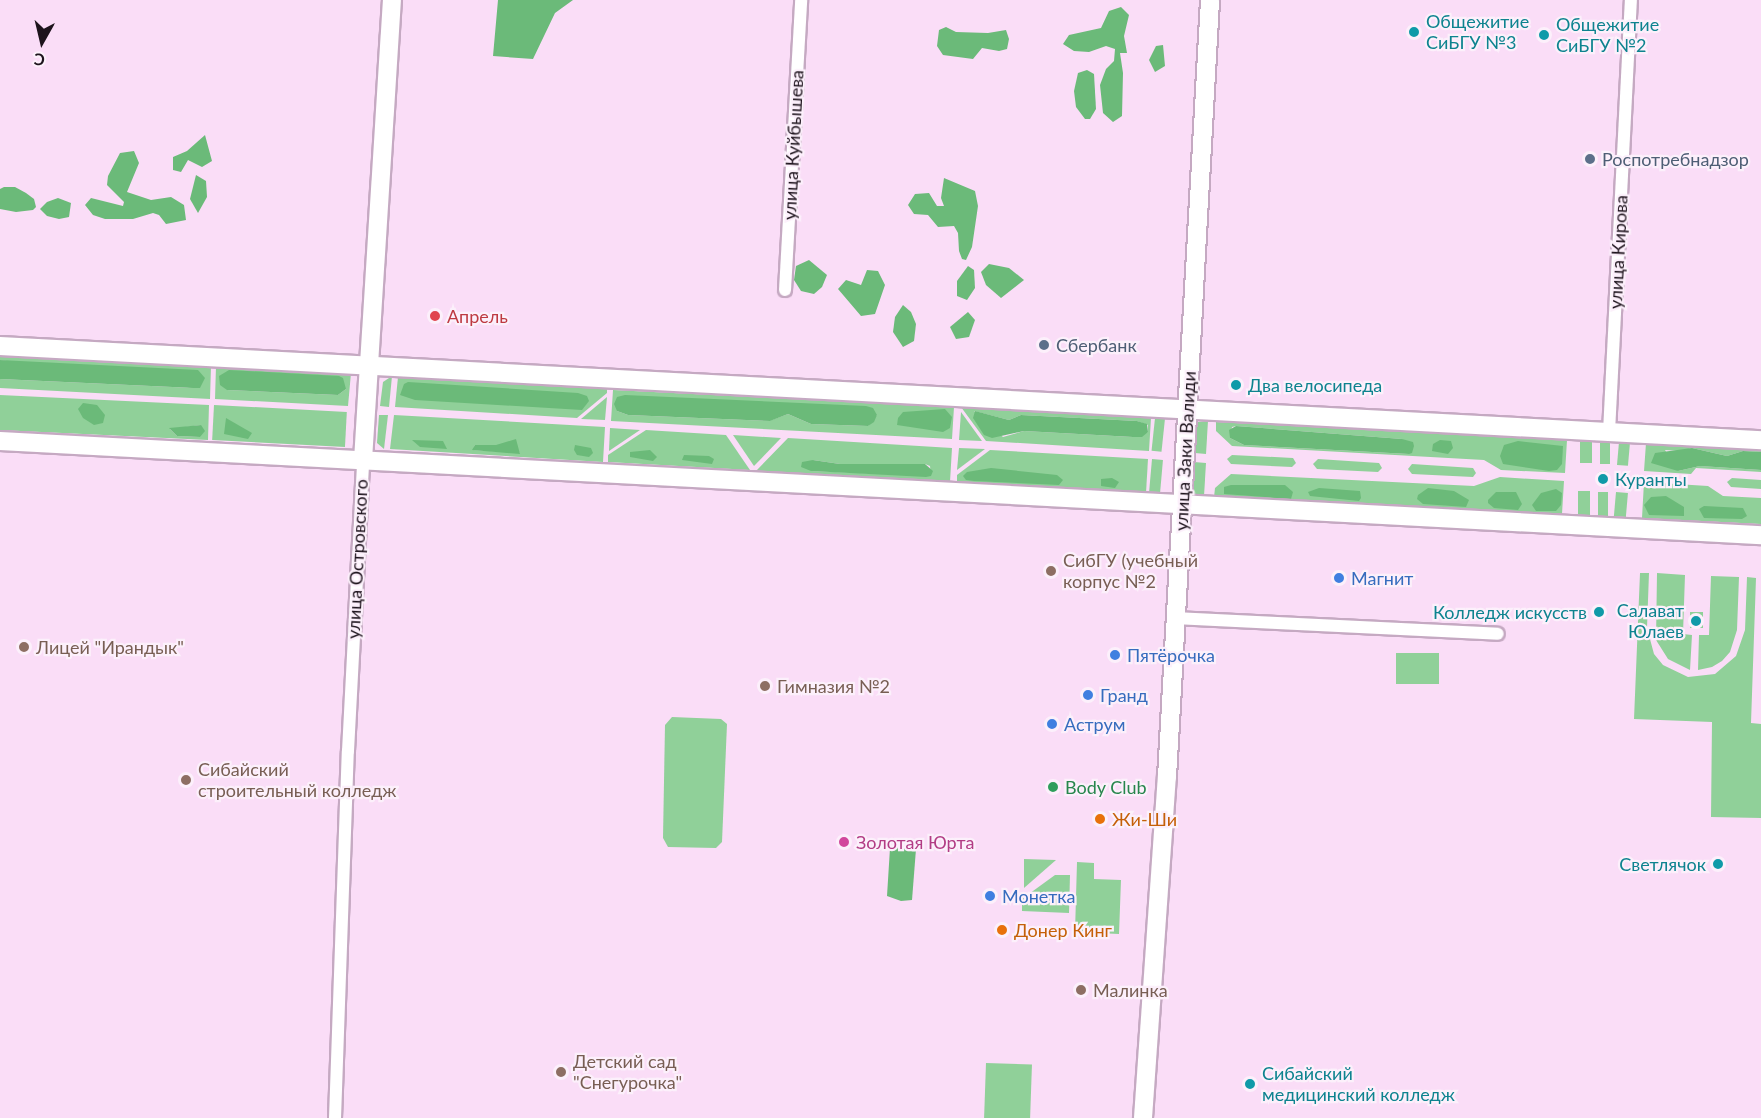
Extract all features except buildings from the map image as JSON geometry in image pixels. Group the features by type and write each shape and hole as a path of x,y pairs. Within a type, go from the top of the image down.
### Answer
{"main road":[{"name":"улица Островского","path":"363,460 392,0"},
{"name":"улица Заки Валиди","path":"1143,1118 1182,504 1210,0"},
{"path":"0,346 1761,440"},
{"path":"0,441 1761,535"}],"street":[{"name":"улица Куйбышева","path":"784,290 801,0"},
{"name":"улица Кирова","path":"1609,432 1631,0"},
{"name":"улица Островского","path":"335,1118 348,751 363,460"},
{"path":"1175,618 1498,634"}],"green space":[{"path":"498,0 573,0 555,13 533,59 493,56"},
{"path":"1121,7 1129,15 1124,36 1127,53 1120,53 1123,73 1122,116 1113,122 1103,113 1100,85 1106,69 1114,61 1115,49 1106,46 1089,52 1074,51 1063,44 1069,35 1101,28 1109,11"},
{"path":"946,27 956,32 988,33 1006,30 1009,39 1007,49 999,51 982,48 973,59 943,55 937,46 939,30"},
{"path":"1163,45 1165,66 1155,72 1149,60 1156,46"},
{"path":"1087,70 1094,74 1096,109 1090,119 1085,119 1076,107 1074,91 1078,73"},
{"path":"205,135 212,161 202,167 188,160 181,172 173,170 173,157 187,151"},
{"path":"134,151 139,163 127,192 151,200 171,197 184,205 186,220 166,224 159,215 153,213 133,219 105,219 93,215 85,205 91,198 123,206 124,202 107,185 108,176 120,153"},
{"path":"196,175 206,181 207,197 198,213 190,199"},
{"path":"944,178 975,191 978,206 972,247 966,260 962,259 959,251 958,233 954,226 938,227 928,215 914,214 908,205 915,194 929,193 937,206 944,206 941,198"},
{"path":"15,187 26,193 34,199 36,207 33,210 16,212 0,209 0,189"},
{"path":"58,198 71,203 69,217 59,219 47,216 40,209 47,202"},
{"path":"809,260 827,275 822,287 814,294 801,291 794,280 796,266"},
{"path":"989,264 1009,268 1024,280 1001,298 986,285 981,272"},
{"path":"968,266 974,270 975,288 967,300 957,296 957,281"},
{"path":"867,270 878,271 885,285 875,314 861,316 838,289 846,280 861,285"},
{"path":"903,305 911,312 916,324 914,341 903,347 893,332 895,317"},
{"path":"968,312 975,320 969,337 956,339 950,327"},
{"path":"0,356 211,366 210,399 0,388 0,379 194,388 0,360"},
{"path":"0,360 198,370 205,378 200,388 0,379"},
{"path":"216,366 351,373 348,406 215,399","holes":["346,389 338,395 227,390"]},
{"path":"229,370 339,376 343,378 346,389 338,395 227,390 220,385 219,376"},
{"path":"392,376 389,407 380,406 383,382"},
{"path":"398,377 607,389 607,393 577,418 395,407"},
{"path":"408,382 578,393 587,396 589,401 582,410 415,400 400,395 404,384"},
{"path":"613,390 954,407 952,439 611,421","holes":["617,411 877,415 868,426 811,424 788,414 769,421 628,415"]},
{"path":"0,395 209,405 208,440 0,430","holes":["201,425 200,437 177,436 170,429"]},
{"path":"625,395 866,406 873,408 877,415 874,422 868,426 811,424 788,414 770,421 628,415 617,411 614,404 617,397"},
{"path":"607,397 605,420 581,419"},
{"path":"83,403 97,405 105,415 103,423 94,425 83,418 78,409"},
{"path":"214,405 347,412 345,447 212,440"},
{"path":"961,407 1151,418 1149,451 986,441","holes":["974,411 1009,420 1021,415 1137,421 1148,425 1148,432 1133,437 1024,431 1003,437"]},
{"path":"945,409 952,417 950,428 943,432 897,425 898,418 903,412"},
{"path":"975,411 1009,420 1021,415 1137,421 1147,424 1148,432 1142,437 1133,437 1024,431 992,438 984,435 973,418"},
{"path":"961,412 982,441 959,440"},
{"path":"379,415 388,415 384,449 377,443"},
{"path":"394,415 605,427 603,462 390,449","holes":["475,445 496,445 520,453 473,450"]},
{"path":"226,418 252,433 248,439 224,434"},
{"path":"1155,418 1165,419 1161,452 1152,451"},
{"path":"1208,421 1206,454 1195,453 1196,426 1198,422"},
{"path":"1216,422 1567,440 1565,473 1501,470 1484,460 1232,446 1216,431","holes":["1236,426 1402,439 1409,454 1244,445 1230,438 1232,427"]},
{"path":"201,425 205,431 200,437 177,436 169,428"},
{"path":"1236,426 1402,439 1413,442 1414,446 1412,453 1409,454 1244,445 1230,438 1229,430"},
{"path":"610,428 640,430 609,451"},
{"path":"646,430 726,435 750,470 608,462 608,455"},
{"path":"733,435 781,438 754,466"},
{"path":"788,438 952,448 950,482 756,471","holes":["813,460 840,464 925,464 930,466 931,476 811,471"]},
{"path":"516,439 520,454 472,450 475,445 496,445"},
{"path":"412,440 443,441 447,449 420,447"},
{"path":"1440,440 1451,441 1453,448 1448,454 1432,451 1433,444"},
{"path":"1518,441 1563,446 1562,464 1557,470 1549,471 1503,464 1500,456 1504,445"},
{"path":"1580,441 1592,441 1592,463 1580,463"},
{"path":"1600,442 1610,442 1610,464 1600,464"},
{"path":"1619,442 1630,443 1628,466 1617,465"},
{"path":"1646,443 1761,450 1761,452 1743,451 1727,456 1692,448 1681,451 1665,450 1678,471 1700,466 1761,470 1761,472 1696,468 1691,474 1644,471"},
{"path":"575,445 591,448 593,453 589,457 577,455 574,450"},
{"path":"959,448 985,449 957,470"},
{"path":"1692,448 1727,456 1743,451 1761,452 1761,470 1700,466 1678,471 1651,463 1655,453"},
{"path":"650,450 657,457 653,461 630,457 630,452"},
{"path":"990,450 1148,459 1146,493 957,482 957,475"},
{"path":"684,455 709,456 714,459 712,464 682,460"},
{"path":"1232,455 1293,458 1296,463 1292,467 1231,464 1227,459"},
{"path":"1152,459 1163,460 1160,495 1149,494"},
{"path":"1318,459 1379,463 1382,468 1378,472 1317,469 1313,464"},
{"path":"813,460 840,464 925,464 933,471 931,476 926,477 811,471 801,467 802,462"},
{"path":"1194,462 1206,463 1204,496 1194,495 1192,490"},
{"path":"1412,464 1473,468 1476,473 1473,477 1412,474 1408,469"},
{"path":"991,468 1057,475 1063,480 1059,485 974,481 966,480 963,476 967,472"},
{"path":"1600,471 1606,471 1610,478 1606,485 1600,485 1596,481 1596,475"},
{"path":"1231,474 1474,486 1500,477 1564,481 1562,514 1214,497 1215,488"},
{"path":"1112,478 1119,482 1115,488 1101,486 1101,479"},
{"path":"1732,478 1761,480 1761,489 1731,487 1727,482"},
{"path":"1644,482 1708,486 1723,496 1761,498 1761,524 1642,518"},
{"path":"1285,485 1293,492 1291,499 1224,494 1224,487"},
{"path":"1319,488 1360,491 1361,498 1359,501 1310,496 1308,492"},
{"path":"1428,488 1454,491 1469,500 1466,507 1423,504 1417,499 1418,495"},
{"path":"1556,489 1562,493 1561,505 1556,511 1536,511 1532,505 1541,493"},
{"path":"1578,491 1590,491 1590,515 1578,515"},
{"path":"1496,492 1516,492 1522,504 1518,510 1494,508 1488,500"},
{"path":"1598,492 1608,492 1608,516 1598,516"},
{"path":"1616,492 1628,493 1626,517 1614,516"},
{"path":"1666,496 1684,507 1684,516 1649,515 1644,505 1651,497"},
{"path":"1704,506 1743,508 1747,516 1742,519 1704,518 1699,509"},
{"path":"1640,573 1649,573 1647,628 1654,654 1663,665 1688,677 1715,674 1736,656 1745,630 1747,577 1756,578 1751,723 1761,724 1761,818 1711,817 1712,722 1634,719"},
{"path":"1657,573 1685,575 1683,634 1692,635 1690,670 1668,659 1656,640"},
{"path":"1711,576 1739,577 1737,630 1730,652 1722,661 1712,667 1698,670 1699,635 1709,635"},
{"path":"1690,612 1703,612 1703,628 1690,628"},
{"path":"1396,653 1439,653 1439,684 1396,684"},
{"path":"672,717 721,719 727,724 722,842 716,848 668,847 663,838 665,725"},
{"path":"904,845 916,849 912,900 901,901 887,896 890,848"},
{"path":"1024,859 1056,860 1024,888"},
{"path":"1077,862 1094,863 1094,879 1121,880 1119,934 1075,932"},
{"path":"1055,875 1070,875 1069,913 1022,911 1022,899"},
{"path":"986,1063 1032,1065 1030,1118 984,1118"}],"place":[{"name":"Общежитие СиБГУ №3","path":"1414,32"},
{"name":"Общежитие СиБГУ №2","path":"1544,35"},
{"name":"Роспотребнадзор","path":"1590,159"},
{"name":"Апрель","path":"435,316"},
{"name":"Сбербанк","path":"1044,345"},
{"name":"Два велосипеда","path":"1236,385"},
{"name":"Куранты","path":"1603,479"},
{"name":"СибГУ (учебный корпус №2","path":"1051,571"},
{"name":"Магнит","path":"1339,578"},
{"name":"Колледж искусств","path":"1599,612"},
{"name":"Салават Юлаев","path":"1696,621"},
{"name":"Лицей \"Ирандык\"","path":"24,647"},
{"name":"Пятёрочка","path":"1115,655"},
{"name":"Гимназия №2","path":"765,686"},
{"name":"Гранд","path":"1088,695"},
{"name":"Аструм","path":"1052,724"},
{"name":"Сибайский строительный колледж","path":"186,780"},
{"name":"Body Club","path":"1053,787"},
{"name":"Жи-Ши","path":"1100,819"},
{"name":"Золотая Юрта","path":"844,842"},
{"name":"Светлячок","path":"1718,864"},
{"name":"Монетка","path":"990,896"},
{"name":"Донер Кинг","path":"1002,930"},
{"name":"Малинка","path":"1081,990"},
{"name":"Детский сад \"Снегурочка\"","path":"561,1072"},
{"name":"Сибайский медицинский колледж","path":"1250,1084"}]}
